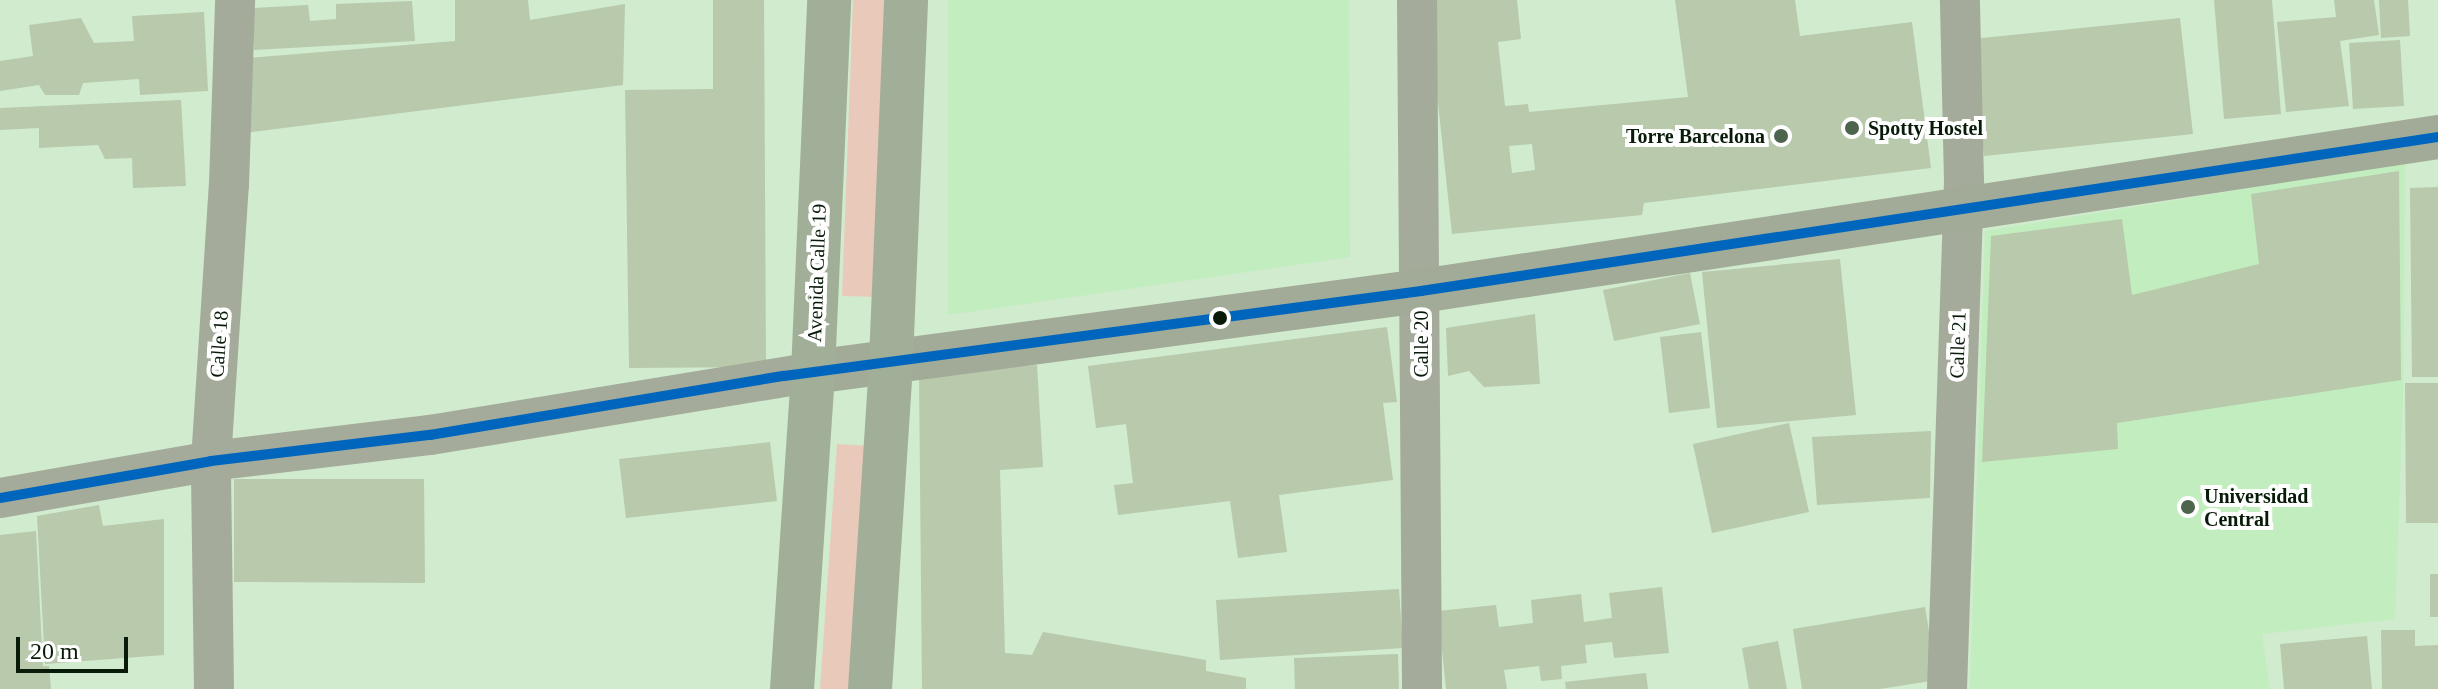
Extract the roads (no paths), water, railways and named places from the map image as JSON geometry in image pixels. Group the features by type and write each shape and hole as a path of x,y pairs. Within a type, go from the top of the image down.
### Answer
{"main road":[{"name":"Avenida Calle 19","path":"792,689 813,372 829,0"},
{"path":"870,689 891,360 906,0"},
{"path":"813,372 1421,291 2438,137"}],"street":[{"name":"Calle 18","path":"214,689 211,461 229,185 235,0"},
{"name":"Calle 20","path":"1417,0 1422,689"},
{"name":"Calle 21","path":"1947,689 1963,211 1960,0"},
{"path":"0,498 211,461 430,435 813,372"}],"place":[{"name":"Spotty Hostel","path":"1852,128"},
{"name":"Torre Barcelona","path":"1781,136"},
{"name":"Universidad Central","path":"2188,507"}]}
